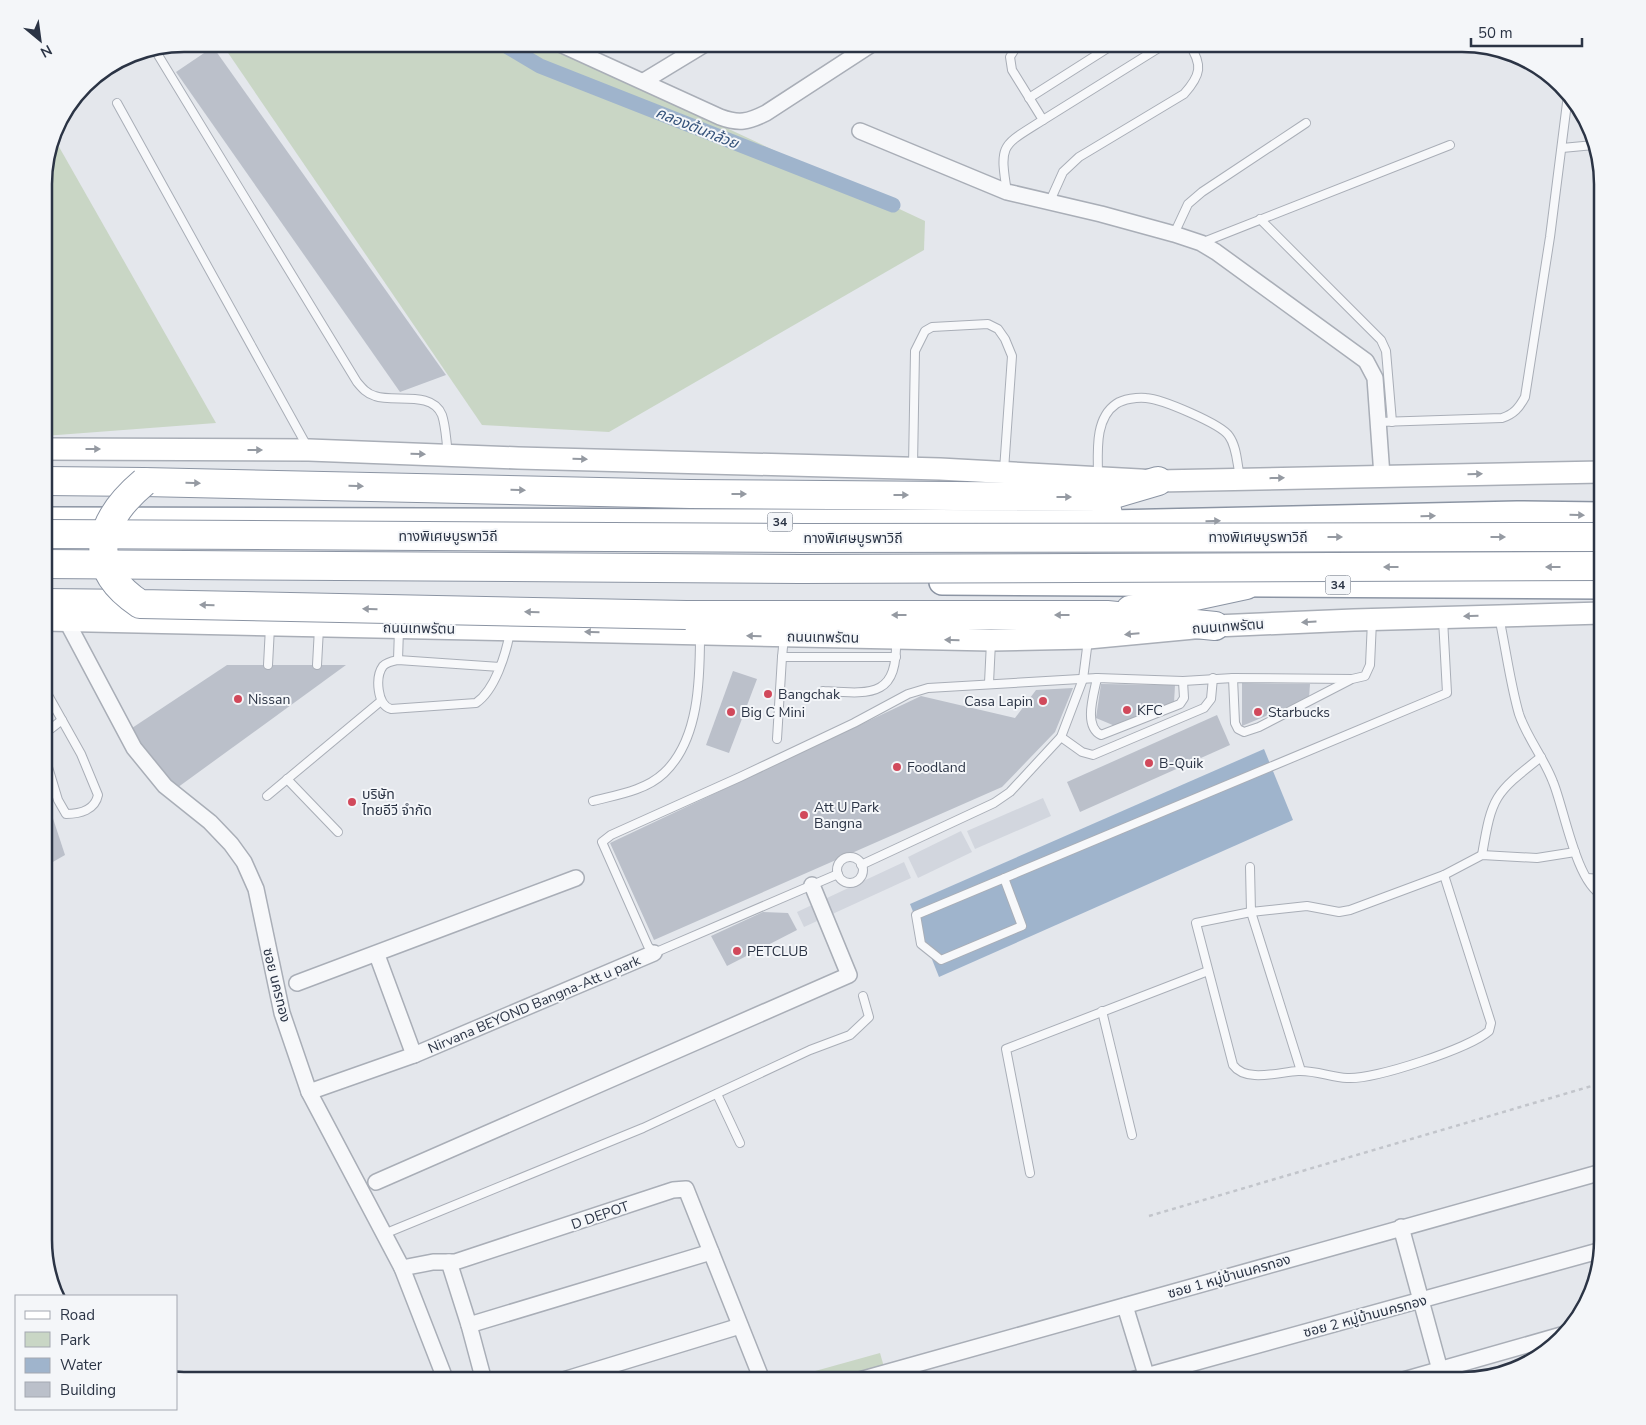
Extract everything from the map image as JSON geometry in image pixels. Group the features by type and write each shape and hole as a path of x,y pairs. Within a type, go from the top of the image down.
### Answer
{"highway":[{"path":"53,481 690,494 1101,486 1158,481"},
{"path":"140,604 122,592 113,581 107,567 104,539 114,513 126,497 144,482"},
{"path":"1101,486 1110,523"},
{"name":"34","path":"53,520 1110,523 1517,514 1594,515"},
{"name":"ทางพิเศษบูรพาวิถี","path":"53,534 804,538 1594,537"},
{"path":"53,564 790,569 1594,566"},
{"name":"34","path":"53,572 1246,585 1594,586"},
{"path":"1107,615 1246,585"},
{"path":"53,603 140,604 693,625 1107,615 1215,626"}],"main road":[{"path":"53,449 309,450 913,468 1004,472 1101,486"},
{"path":"1158,481 1592,472"},
{"name":"ถนนเทพรัตน","path":"53,620 510,630 693,625 783,647 896,648 991,640 1088,638 1215,626 1372,619 1594,613"}],"street":[{"path":"580,53 737,123 750,121 858,53"},
{"path":"644,81 690,53"},
{"path":"860,131 1007,192 1050,201 1174,234 1201,243 1216,252 1366,361 1375,378 1386,422 1382,476"},
{"name":"ซอย นครทอง","path":"66,620 134,748 165,786 210,822 231,844 244,862 256,889 282,1013 309,1092 402,1268 442,1372"},
{"path":"298,983 377,955 576,878"},
{"path":"376,1182 849,975 812,885"},
{"name":"Nirvana BEYOND Bangna-Att u park","path":"309,1092 414,1054 654,953"},
{"name":"Nirvana BEYOND Bangna-Att u park","path":"377,955 414,1054"},
{"name":"ซอย 1 หมู่บ้านนครทอง","path":"888,1372 1594,1174"},
{"name":"D DEPOT","path":"402,1268 476,1257 673,1190 686,1189 759,1372"},
{"path":"1401,1227 1440,1372"},
{"path":"469,1325 711,1252"},
{"name":"ซอย 2 หมู่บ้านนครทอง","path":"1172,1372 1593,1253"},
{"path":"449,1262 482,1372"},
{"path":"1125,1306 1145,1372"},
{"path":"589,1372 740,1326"},
{"path":"1453,1372 1550,1339"}],"lane":[{"path":"1012,53 1010,57 1012,70 1043,120"},
{"path":"1029,98 1100,53"},
{"path":"1007,192 1002,159 1007,145 1043,120 1151,53"},
{"path":"1050,201 1064,172 1079,157 1184,94 1194,83 1199,70 1195,53"},
{"path":"158,56 357,382 365,391 374,396 411,399 434,404 443,418 448,455"},
{"path":"117,103 309,450"},
{"path":"1260,219 1381,340 1386,350 1386,422 1502,418 1512,414 1520,407 1525,397 1550,237 1567,105"},
{"path":"1174,234 1188,204 1202,192 1306,123"},
{"path":"1201,243 1450,145"},
{"path":"1562,148 1587,146"},
{"path":"913,468 915,351 920,339 932,327 988,324 998,329 1012,356 1004,472"},
{"path":"1101,486 1099,432 1106,417 1116,404 1132,399 1147,398 1220,427 1230,437 1240,479"},
{"path":"1499,616 1519,713 1526,731 1554,782 1575,852 1594,889"},
{"path":"1004,878 1022,926 941,960 922,944 916,915 1004,878 1447,693 1442,617"},
{"path":"1233,678 1235,723 1238,729 1244,732 1259,727 1352,680 1365,676 1369,669 1372,619"},
{"path":"268,665 270,625"},
{"path":"593,801 632,791 663,774 677,757 692,719 700,668 693,625"},
{"path":"317,665 319,626"},
{"path":"398,660 399,627"},
{"path":"500,667 398,660 389,662 383,667 379,681 381,701 385,707 391,709 476,702 486,692 500,667 506,654 510,630"},
{"path":"861,866 1003,797 1061,737 1084,679 1088,638"},
{"path":"989,683 991,640"},
{"path":"777,739 783,647"},
{"path":"823,691 863,693 875,690 886,684 893,673 896,648"},
{"path":"838,874 654,953 648,946 602,842 605,838 740,777 919,690 989,683 1097,678 1352,680"},
{"path":"1097,678 1091,722 1096,732 1101,735 1180,704 1184,698 1183,680"},
{"path":"1061,737 1082,752 1093,755 1204,708 1211,699 1213,678"},
{"path":"267,796 381,701"},
{"path":"53,704 89,772 98,796 97,802 90,808 75,814 66,814 58,800 53,784"},
{"path":"53,727 62,720"},
{"path":"1482,856 1490,811 1496,797 1512,779 1541,757"},
{"path":"287,779 338,832"},
{"path":"1444,875 1491,1024 1490,1031 1474,1041 1393,1071 1366,1077 1347,1078 1301,1071 1248,1075 1237,1071 1233,1066 1196,923 1252,912 1307,906 1339,912 1350,910 1444,875 1482,856 1537,858 1575,852"},
{"path":"846,858 854,858 861,866 861,874 856,881 847,882 838,874 839,862 846,858"},
{"path":"1250,866 1252,912 1301,1071"},
{"path":"1587,878 1594,878"},
{"path":"1030,1173 1006,1049 1208,971"},
{"path":"384,1234 643,1128 810,1050 850,1035 869,1017 863,996"},
{"path":"1102,1011 1132,1135"},
{"path":"717,1094 740,1144"}],"path":[{"path":"1149,1216 1594,1085"}],"shaded area":[{"path":"1043,798 1051,816 975,849 967,831"},
{"path":"961,831 972,852 918,878 908,857"},
{"path":"904,862 911,878 804,927 797,912"}],"green space":[{"path":"228,53 566,53 925,221 924,250 609,432 482,425"},
{"path":"59,146 216,423 53,435 53,176"},
{"path":"880,1353 885,1372 812,1372"}],"water":[{"path":"1264,749 1293,820 939,977 910,904"}],"building":[{"path":"204,53 217,53 446,375 400,392 176,72"},
{"name":"Nissan","path":"227,665 346,665 170,793 126,732"},
{"name":"Big C Mini","path":"733,671 757,679 729,753 706,745"},
{"name":"Starbucks","path":"1242,683 1310,684 1309,698 1242,726"},
{"name":"KFC","path":"1101,684 1175,685 1174,703 1115,726 1096,718"},
{"name":"Att U Park Bangna","path":"1073,688 1055,732 1002,787 654,940 610,843 921,696 1015,718 1036,690"},
{"name":"B-Quik","path":"1217,715 1230,745 1080,812 1067,782"},
{"path":"53,818 65,855 53,862"},
{"name":"PETCLUB","path":"763,912 788,913 797,930 727,966 711,936"}],"waterway":[{"name":"คลองต้นกล้วย","path":"518,53 540,66 893,205"}],"place":[{"name":"Bangchak","path":"768,694"},
{"name":"Nissan","path":"238,699"},
{"name":"Casa Lapin","path":"1043,701"},
{"name":"KFC","path":"1127,710"},
{"name":"Big C Mini","path":"731,712"},
{"name":"Starbucks","path":"1258,712"},
{"name":"B-Quik","path":"1149,763"},
{"name":"Foodland","path":"897,767"},
{"name":"บริษัท ไทยอีวี จำกัด","path":"352,802"},
{"name":"Att U Park Bangna","path":"804,815"},
{"name":"PETCLUB","path":"737,951"}]}
